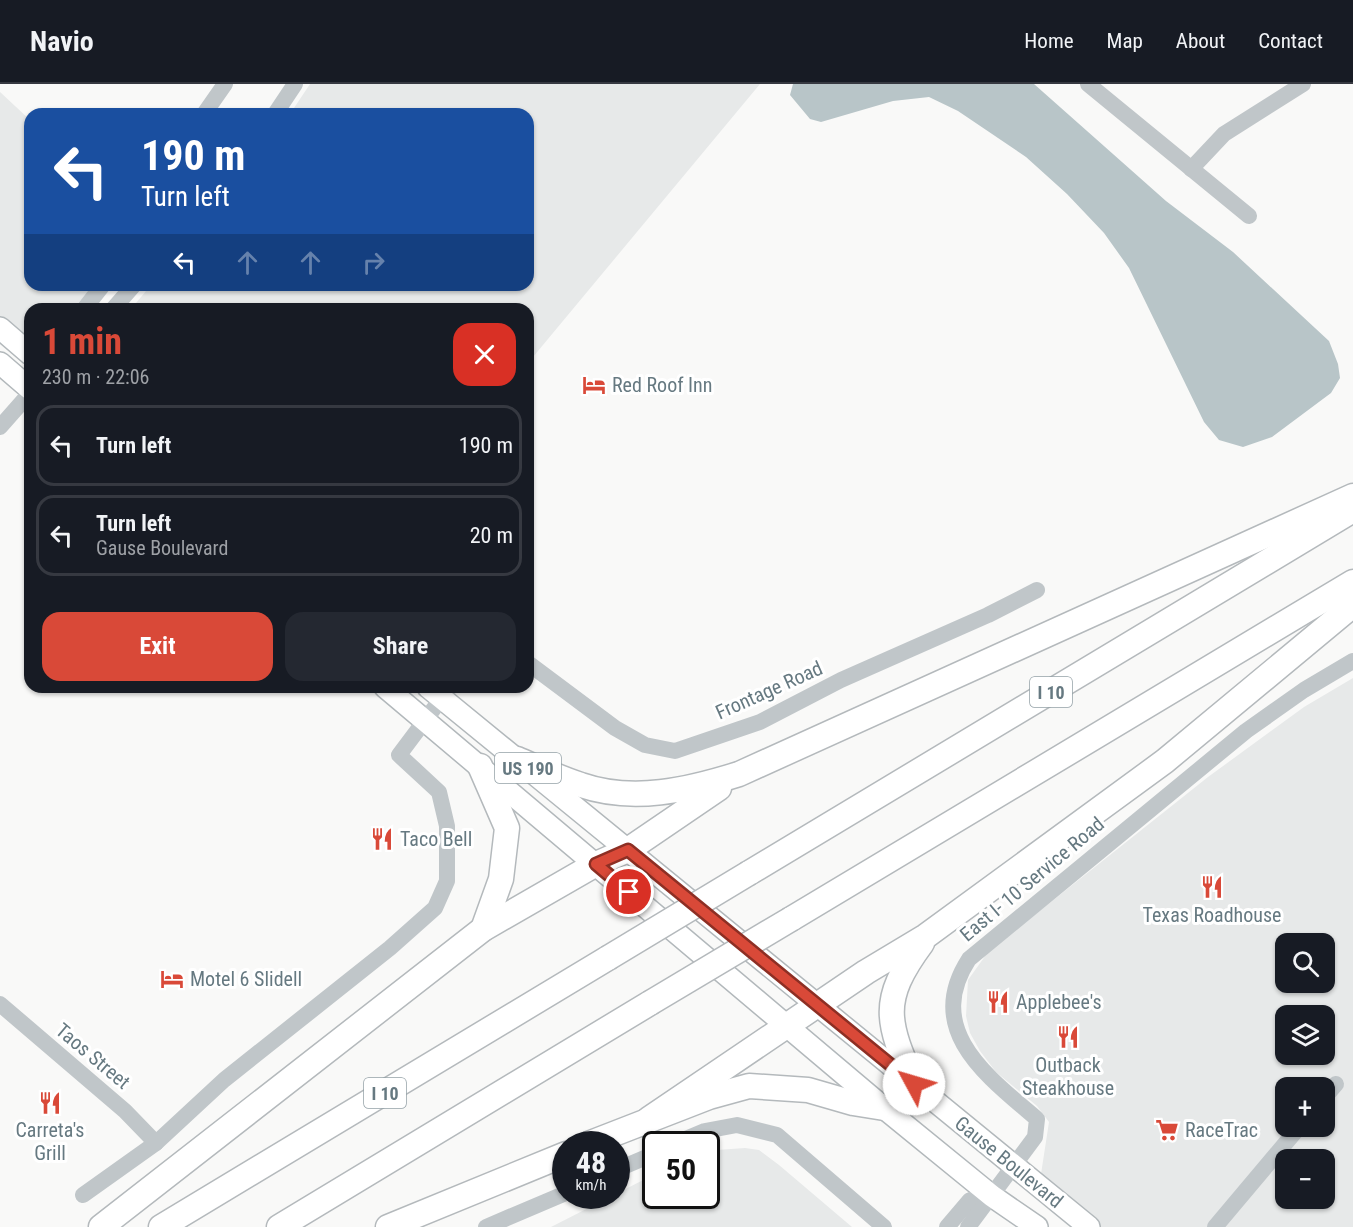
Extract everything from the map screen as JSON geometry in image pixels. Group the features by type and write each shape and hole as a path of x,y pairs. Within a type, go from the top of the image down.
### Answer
{"highway":[{"path":"517,759 583,786 632,794 690,789 739,774 1353,496"},
{"name":"I 10","path":"161,1227 1353,510"},
{"path":"279,1227 1353,582"},
{"path":"649,1119 866,972 926,936 1165,761 1353,605"},
{"path":"480,766 507,828 501,879 483,928"},
{"path":"101,1227 483,928 596,864 628,850 739,774"},
{"path":"914,1084 893,1036 892,997 899,978 926,936"},
{"path":"620,1131 709,1096 749,1086 808,1090 853,1103 884,1108"},
{"path":"388,1227 552,1160"}],"main road":[{"path":"0,328 24,349"},
{"path":"0,363 24,384"},
{"name":"Gause Boulevard","path":"392,693 884,1108 993,1196 1037,1227"},
{"name":"Gause Boulevard","path":"442,693 517,759 1089,1227"}],"street":[{"path":"208,108 225,84"},
{"path":"278,108 295,84"},
{"path":"1088,84 1249,216"},
{"path":"1191,169 1224,135 1303,84"},
{"path":"89,303 98,291"},
{"path":"118,303 129,291"},
{"path":"0,427 24,400"},
{"name":"Frontage Road","path":"534,667 615,728 645,745 675,751 760,722 841,680 988,615 1037,590"},
{"name":"East I- 10 Service Road","path":"968,1227 1035,1137 1037,1119 976,1066 958,1033 952,1009 954,986 969,958 1246,732 1305,690 1353,661"},
{"path":"83,1195 156,1143 224,1080 390,948 435,908 447,881 447,826 440,792 399,755 426,721 438,693"},
{"name":"Taos Street","path":"0,1004 125,1111 156,1143"},
{"path":"705,1131 737,1125 777,1135 884,1227"},
{"path":"1215,1227 1291,1137"},
{"path":"947,1227 970,1200 993,1196"},
{"path":"486,1227 552,1198"}],"shaded area":[{"path":"310,84 760,84 534,356 534,303 136,303 146,291 534,291 534,108 294,108"},
{"path":"793,84 1034,84 1166,201 1233,252 1329,341 1338,364 1340,378 1331,393 1272,437 1243,447 1219,440 1204,422 1129,268 1104,233 1067,194 1026,157 958,111 929,97 893,101 821,122 810,119 790,95"},
{"path":"0,92 24,114 24,291 89,291 78,303 24,303 24,337 0,317"},
{"path":"1353,678 1353,1227 1101,1227 1050,1187 1041,1174 1049,1122 1037,1106 996,1072 970,1033 966,1016 968,980 988,952 1208,777 1304,707"},
{"path":"745,1148 759,1150 852,1227 551,1227 586,1209 630,1209 630,1187 642,1181 642,1209 720,1209 720,1150"}],"place":[{"name":"Red Roof Inn","path":"594,385"},
{"name":"Taco Bell","path":"382,839"},
{"name":"Texas Roadhouse","path":"1212,887"},
{"name":"Motel 6 Slidell","path":"172,979"},
{"name":"Applebee's","path":"998,1002"},
{"name":"Outback Steakhouse","path":"1068,1037"},
{"name":"Carreta's Grill","path":"50,1103"},
{"name":"RaceTrac","path":"1167,1130"}],"route":[{"path":"629,892 596,864 628,850 914,1084"}]}
